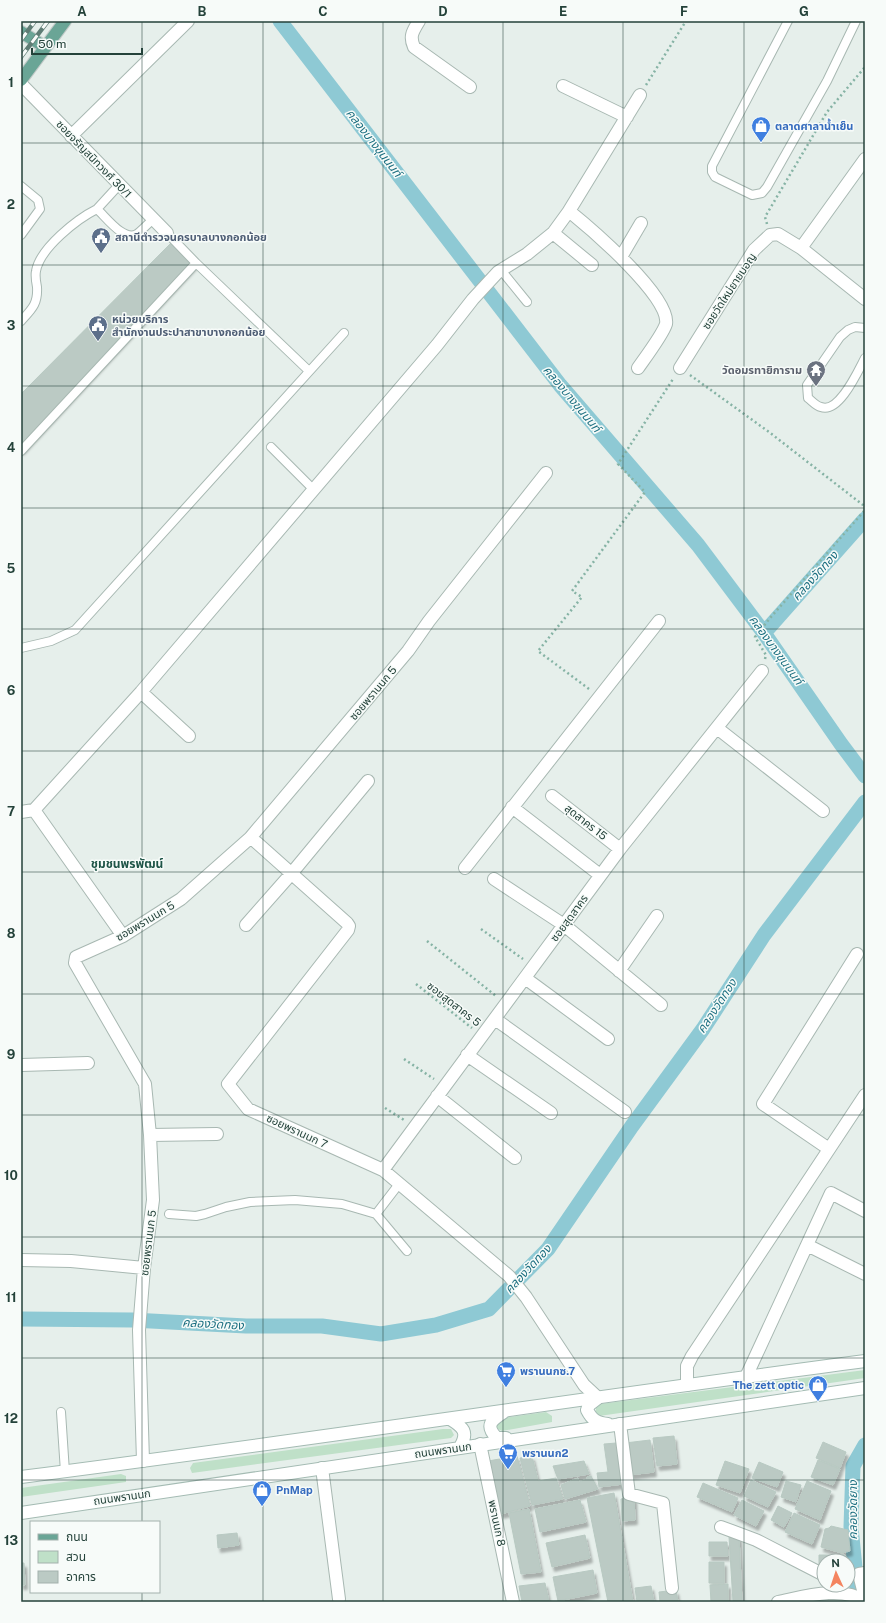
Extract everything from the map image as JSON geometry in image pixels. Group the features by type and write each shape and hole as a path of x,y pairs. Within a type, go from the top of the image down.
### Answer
{"main road":[{"path":"21,80 65,21"},
{"path":"21,32 45,47"}],"street":[{"path":"72,136 188,21"},
{"path":"419,21 413,30 411,40 414,47 470,86"},
{"name":"ซอยจรัญสนิทวงศ์ 30/1","path":"21,84 167,233"},
{"path":"563,86 627,117"},
{"path":"21,812 34,810 141,692 432,351 473,299 500,271 527,254 553,233 569,211 640,95"},
{"path":"801,248 865,159"},
{"path":"569,211 606,242 621,257 661,304 666,316 666,325 638,368"},
{"path":"621,257 641,223"},
{"path":"553,233 592,265"},
{"path":"774,233 801,248 865,299"},
{"name":"ซอยวัดใหม่ยายมอญ","path":"680,368 754,250 774,233"},
{"name":"ซอยพรานนก 5","path":"143,1462 139,1330 144,1268 153,1200 150,1135 145,1084 75,963 76,957 123,936 181,899 250,838 408,651 429,621 546,473"},
{"path":"464,868 659,621"},
{"name":"ซอยสุดสาคร","path":"383,1170 437,1096 451,1084 467,1055 600,875 762,671"},
{"path":"141,692 189,736"},
{"path":"717,728 823,811"},
{"path":"246,925 291,874 368,781"},
{"name":"สุดสาคร 15","path":"552,796 620,849"},
{"path":"512,807 600,875"},
{"path":"34,810 123,936"},
{"name":"ซอยพรานนก 7","path":"256,842 349,926 348,930 228,1084 248,1109 383,1170 510,1276 526,1297 584,1386 598,1398"},
{"path":"494,879 564,925 661,1005"},
{"path":"619,971 657,916"},
{"path":"829,1149 763,1104 858,954"},
{"path":"524,978 608,1039"},
{"path":"495,1019 625,1112"},
{"path":"467,1055 551,1113"},
{"path":"21,1065 88,1063"},
{"path":"687,1384 687,1366 692,1356 865,1095"},
{"path":"437,1096 515,1158"},
{"path":"150,1135 217,1134"},
{"path":"746,1377 831,1193 865,1211"},
{"path":"807,1245 865,1274"},
{"path":"21,1260 71,1261 144,1268"},
{"path":"21,1477 143,1462 598,1398 687,1384 865,1361"},
{"name":"ถนนพรานนก","path":"21,1513 865,1388"},
{"path":"598,1398 589,1405 587,1410 591,1417 598,1423 617,1424 629,1494 663,1503 672,1588"},
{"path":"505,1411 492,1420 490,1426 491,1432 497,1438 515,1439"},
{"path":"450,1419 458,1424 465,1432 465,1438 460,1447"},
{"name":"พรานนก 8","path":"480,1444 513,1602"},
{"path":"322,1468 339,1599"},
{"path":"721,1527 756,1540 816,1571"},
{"path":"862,1598 859,1574 865,1573"},
{"path":"778,1602 826,1593 862,1598"},
{"path":"853,1593 862,1598"}],"lane":[{"path":"788,21 712,166 712,172 715,177 752,195 762,193 767,187 828,81 856,21"},
{"path":"21,321 32,310 37,301 36,273 39,261 62,234 82,216 97,209 119,184"},
{"path":"21,186 38,200 40,209 21,235"},
{"path":"97,209 123,234 129,236 136,234 153,219"},
{"path":"167,233 196,264 309,371"},
{"path":"21,451 196,264"},
{"path":"500,271 527,302"},
{"path":"865,328 855,327 848,330 840,337 807,384 808,398 821,408 830,407 839,402 865,358"},
{"path":"21,648 51,642 75,630 344,333"},
{"path":"271,447 314,490"},
{"path":"376,1214 399,1184"},
{"path":"169,1214 196,1216 250,1202 295,1200 342,1204 376,1214 407,1251"},
{"path":"61,1412 65,1472"}],"path":[{"path":"640,95 686,21"},
{"path":"774,233 767,224 765,217 827,112 865,67"},
{"path":"599,697 538,651 582,597 572,591 645,492 618,464 680,368 769,432 863,505 865,509 755,637 766,655 762,671"},
{"path":"481,929 533,967"},
{"path":"427,941 505,1004"},
{"name":"ซอยสุดสาคร 5","path":"416,984 482,1036"},
{"path":"404,1059 451,1084"},
{"path":"385,1108 415,1127"}],"green space":[{"path":"865,1370 865,1378 599,1416 596,1412 596,1407 600,1404"},
{"path":"546,1412 552,1416 552,1422 502,1431 496,1428 496,1422 503,1418"},
{"path":"451,1429 454,1435 451,1438 192,1473 190,1468 193,1463"},
{"path":"121,1474 126,1476 126,1482 21,1497 21,1488"}],"building":[{"name":"หน่วยบริการ สำนักงานประปาสาขาบางกอกน้อย","path":"173,241 196,263 21,451 21,394"},
{"path":"674,1436 677,1464 657,1466 653,1438"},
{"path":"650,1440 654,1472 629,1475 625,1443"},
{"path":"823,1442 846,1452 840,1468 816,1458"},
{"path":"616,1443 623,1484 599,1487 597,1473 608,1472 604,1444"},
{"path":"517,1456 530,1506 501,1514 488,1461"},
{"path":"532,1456 538,1481 556,1478 563,1499 532,1505 520,1458"},
{"path":"818,1460 840,1469 833,1485 811,1477"},
{"path":"584,1461 589,1474 558,1479 553,1466"},
{"path":"725,1461 749,1469 740,1493 716,1485"},
{"path":"759,1462 783,1472 777,1487 752,1478"},
{"path":"591,1476 598,1489 565,1499 561,1485 578,1478 579,1482"},
{"path":"751,1480 776,1492 768,1507 744,1496"},
{"path":"786,1481 801,1485 796,1502 781,1497"},
{"path":"807,1481 831,1491 820,1520 795,1509"},
{"path":"703,1483 738,1498 732,1512 697,1497"},
{"path":"614,1493 633,1602 608,1602 587,1498"},
{"path":"634,1497 635,1520 622,1521 621,1499"},
{"path":"580,1500 586,1522 540,1532 535,1509"},
{"path":"742,1500 764,1511 756,1526 734,1515"},
{"path":"778,1506 792,1513 784,1527 771,1520"},
{"path":"529,1509 541,1572 521,1574 509,1513"},
{"path":"794,1513 820,1525 812,1544 785,1532"},
{"path":"831,1526 848,1530 850,1551 842,1553 821,1547 825,1529"},
{"path":"237,1533 239,1545 218,1548 217,1535"},
{"path":"585,1535 590,1558 552,1567 546,1543"},
{"path":"739,1536 742,1602 733,1602 729,1537"},
{"path":"709,1542 727,1542 728,1556 709,1556"},
{"path":"709,1562 724,1562 724,1583 709,1583"},
{"path":"21,1563 24,1563 25,1585 21,1585"},
{"path":"593,1570 597,1593 558,1601 553,1577"},
{"path":"545,1583 549,1602 522,1602 519,1586"},
{"path":"728,1584 728,1602 711,1602 710,1585"},
{"path":"651,1586 654,1602 637,1602 635,1588"},
{"path":"676,1590 678,1602 660,1602 659,1592"}],"waterway":[{"name":"คลองบางขุนนนท์","path":"280,21 560,385 698,545 764,633 865,776"},
{"name":"คลองวัดทอง","path":"764,633 865,519"},
{"name":"คลองวัดทอง","path":"21,1319 132,1320 246,1326 322,1326 381,1334 436,1325 489,1309 548,1249 632,1126 703,1029 764,935 865,802"},
{"name":"คลองวัดยาง","path":"857,1588 851,1527 853,1466 865,1445"}],"railway":[{"path":"21,40 35,21"},
{"path":"21,57 48,21"}],"place":[{"name":"ตลาดศาลาน้ำเย็น","path":"761,143"},
{"name":"สถานีตำรวจนครบาลบางกอกน้อย","path":"101,254"},
{"name":"หน่วยบริการ สำนักงานประปาสาขาบางกอกน้อย","path":"98,342"},
{"name":"วัดอมรทายิการาม","path":"816,387"},
{"name":"พรานนกซ.7","path":"506,1388"},
{"name":"The zett optic","path":"818,1402"},
{"name":"พรานนก2","path":"508,1470"},
{"name":"PnMap","path":"262,1507"}],"district":[{"name":"ชุมชนพรพัฒน์","path":"127,864"}]}
